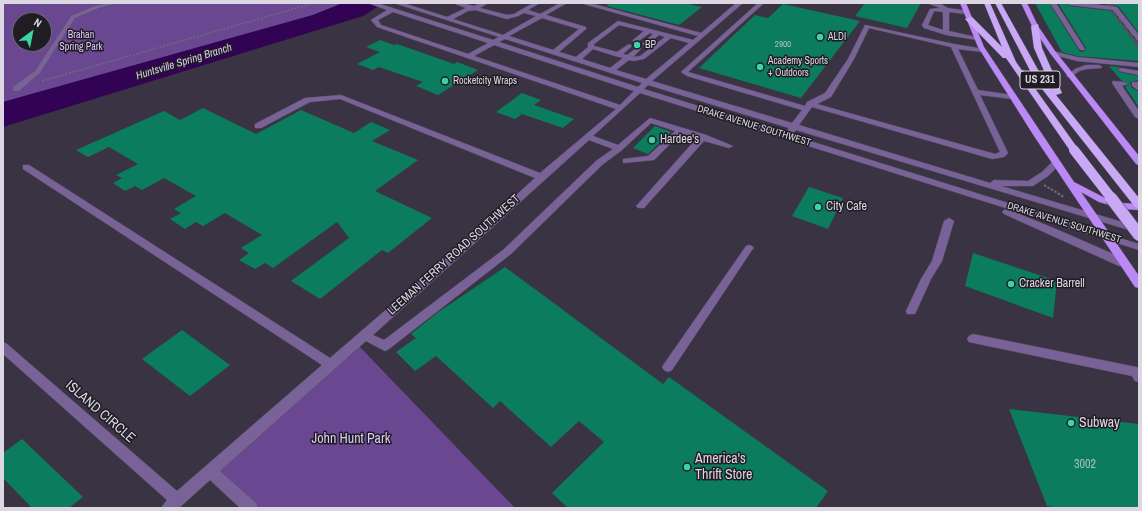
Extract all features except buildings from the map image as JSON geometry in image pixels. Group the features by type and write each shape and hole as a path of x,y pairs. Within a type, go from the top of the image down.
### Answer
{"highway":[{"name":"US 231","path":"987,3 1012,62 1074,150 1139,235"},
{"name":"US 231","path":"998,3 1038,78 1139,206"},
{"path":"968,15 1012,62"},
{"path":"1035,26 1038,48 1055,90 1095,149"}],"main road":[{"path":"963,3 982,50 1056,163 1139,284"},
{"path":"1024,3 1035,26 1053,53 1139,162"},
{"path":"1071,183 1102,200 1124,206 1139,206"}],"street":[{"path":"16,89 38,72 73,17 97,7 116,3"},
{"name":"DRAKE AVENUE SOUTHWEST","path":"371,3 638,90 1139,247"},
{"name":"DRAKE AVENUE SOUTHWEST","path":"397,3 794,127 1139,230"},
{"path":"456,3 507,17 524,11 537,3"},
{"path":"448,19 467,9 474,9 485,3"},
{"path":"468,57 564,3"},
{"path":"583,3 702,35"},
{"name":"LEEMAN FERRY ROAD SOUTHWEST","path":"172,504 476,237 541,177 621,108 647,82 740,3"},
{"path":"761,3 695,60 684,72 689,75 995,157 1001,156 1004,153 954,46"},
{"path":"930,3 940,6 946,10"},
{"path":"1053,3 1082,49"},
{"path":"1070,3 1115,8 1139,39"},
{"path":"457,22 475,12 474,9"},
{"path":"392,10 374,20 379,26 621,108"},
{"path":"968,15 946,10 932,10 925,24 931,29 977,38"},
{"path":"946,10 946,33"},
{"path":"524,11 584,28 554,52"},
{"path":"592,47 590,44 618,23 693,42"},
{"path":"787,137 808,106 828,96 851,59 867,26 954,46 982,50"},
{"path":"635,41 648,31"},
{"path":"645,44 658,33"},
{"path":"592,47 627,58 642,58 670,36"},
{"path":"617,55 629,46"},
{"path":"577,60 592,47"},
{"path":"611,70 638,49"},
{"path":"1053,53 1077,60 1139,65"},
{"path":"678,56 695,60"},
{"path":"1070,76 1077,70 1099,67 1139,71"},
{"path":"1124,84 1116,83 1139,117"},
{"path":"1139,84 1135,84 1139,89"},
{"path":"976,92 1012,97"},
{"path":"258,126 308,100 341,97 541,177"},
{"path":"748,124 755,115"},
{"path":"364,335 385,346 508,252 599,163 619,148 650,120 729,146"},
{"path":"626,161 651,158 680,130"},
{"path":"588,137 619,148"},
{"path":"641,206 703,137"},
{"path":"980,183 1030,184 1045,174 1056,163"},
{"path":"26,167 331,364"},
{"path":"929,181 1053,230 1123,262"},
{"path":"911,311 926,279 937,261 949,221"},
{"path":"668,367 749,248"},
{"path":"974,339 1136,372 1139,377"},
{"name":"ISLAND CIRCLE","path":"3,347 172,504"},
{"path":"209,472 251,508"}],"path":[{"path":"39,82 314,3"},
{"path":"1043,184 1064,197"}],"green space":[{"name":"Brahan Spring Park","path":"3,3 343,3 313,15 3,102"},
{"name":"John Hunt Park","path":"356,343 515,508 251,508 209,471"}],"water":[{"name":"Huntsville Spring Branch","path":"343,3 384,3 363,16 3,127 3,102 313,15"}],"tunnel":[{"path":"1108,3 1139,45"}],"place":[{"name":"ALDI","path":"820,37"},
{"name":"BP","path":"637,45"},
{"name":"Academy Sports + Outdoors","path":"760,67"},
{"name":"Rocketcity Wraps","path":"445,81"},
{"name":"Hardee's","path":"652,140"},
{"name":"City Cafe","path":"818,207"},
{"name":"Cracker Barrell","path":"1011,284"},
{"name":"Subway","path":"1071,423"},
{"name":"America's Thrift Store","path":"687,467"}]}
